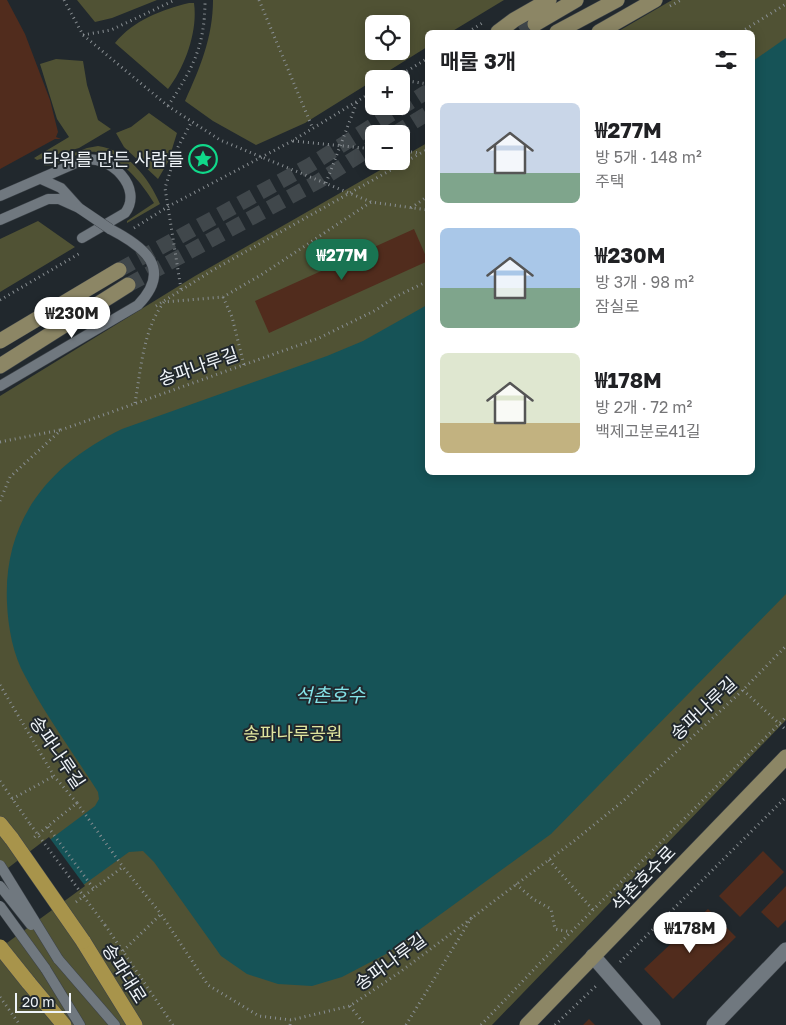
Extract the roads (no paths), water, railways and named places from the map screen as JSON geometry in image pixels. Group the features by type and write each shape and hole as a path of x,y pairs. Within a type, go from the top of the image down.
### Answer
{"main road":[{"name":"송파대로","path":"0,824 18,841 135,1025"},
{"path":"0,947 64,1025"}],"street":[{"path":"501,30 549,0"},
{"path":"535,24 576,0"},
{"path":"561,30 617,0"},
{"path":"603,30 655,0"},
{"path":"0,341 119,270"},
{"path":"0,366 128,286"},
{"name":"석촌호수로","path":"527,1025 786,757"},
{"path":"714,1025 786,950"},
{"path":"593,956 652,1025"}],"lane":[{"path":"0,196 86,159 99,160 118,170 131,194 130,207 125,213 82,238"},
{"path":"40,179 61,188 79,208"},
{"path":"0,220 48,199 59,199 79,208 148,254 154,266 152,288 138,305 0,386"},
{"path":"0,865 58,959"},
{"path":"0,886 58,959 115,1025"},
{"path":"0,906 45,968 80,1025"}],"water":[{"name":"석촌호수","path":"786,38 786,594 551,834 386,954 342,977 312,986 278,984 247,974 221,956 154,862 143,851 129,852 0,945 0,877 95,806 99,799 98,792 42,706 21,668 12,641 7,603 8,573 13,545 23,520 36,498 53,477 73,459 96,443 122,429 327,356 363,341 425,306 425,475 755,475 755,60"}],"tunnel":[{"path":"524,30 535,24"},
{"path":"119,270 310,165 425,93"},
{"path":"409,125 425,115"},
{"path":"128,285 319,181 365,152"}],"place":[{"name":"타워를 만든 사람들","path":"203,159"}],"park label":[{"name":"송파나루공원","path":"293,733"}]}
